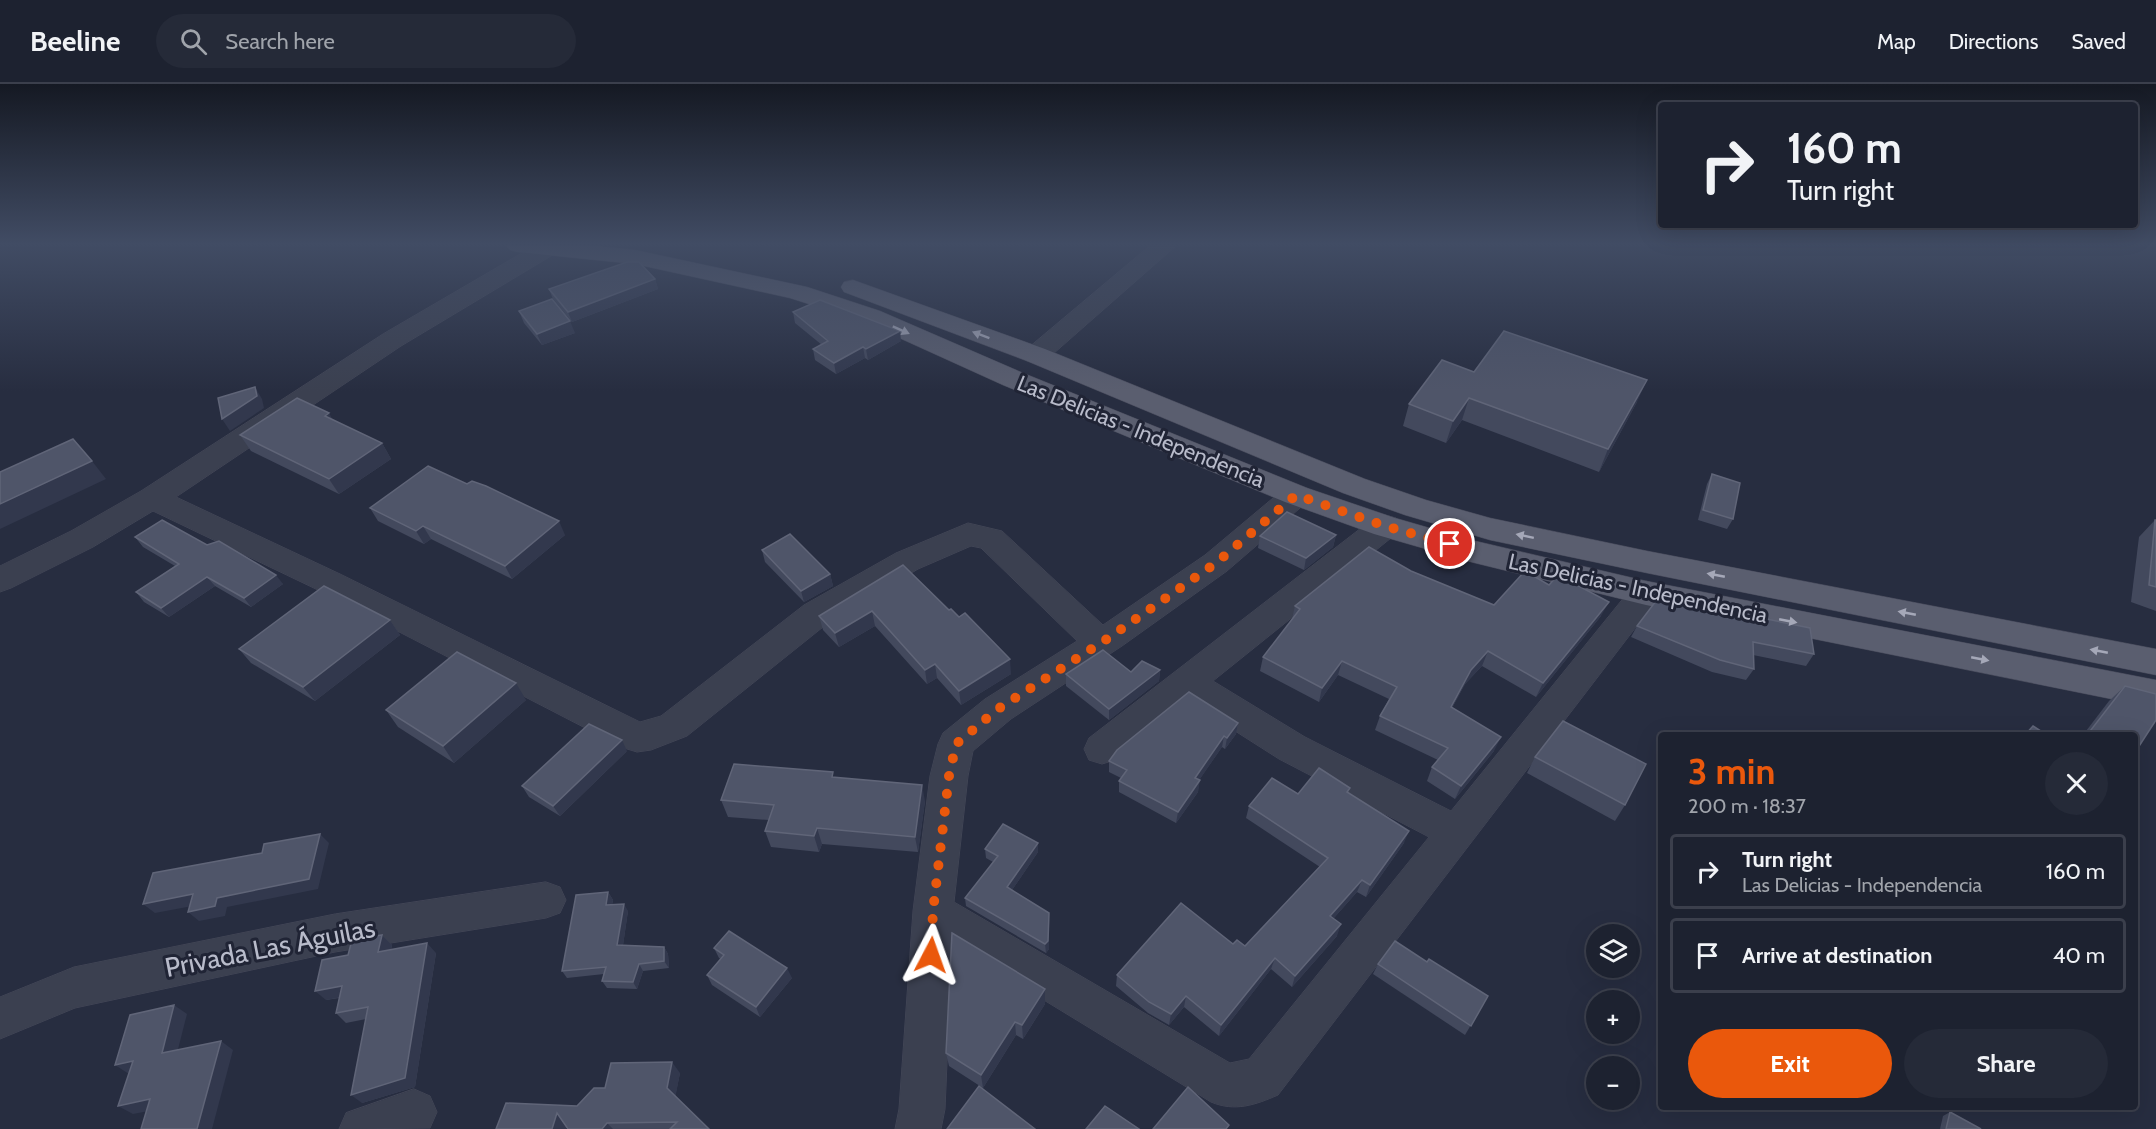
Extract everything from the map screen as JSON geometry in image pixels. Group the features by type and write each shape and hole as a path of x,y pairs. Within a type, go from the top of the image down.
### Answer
{"main road":[{"name":"Las Delicias - Independencia","path":"803,294 871,316 1013,379 1296,495 1385,526 1471,551 1646,593 2156,694"},
{"name":"Las Delicias - Independencia","path":"874,294 1116,388 1354,486 1416,508 1490,529 2156,662"},
{"path":"1091,410 1116,388"}],"street":[{"path":"0,580 82,539 152,498 392,340 470,294"},
{"path":"1036,356 1108,294"},
{"path":"918,1129 922,1108 933,911 949,776 956,744 998,709 1101,643 1216,563 1296,495"},
{"path":"152,498 329,582 637,737 651,735 674,726 816,614 907,561 968,534 991,539 1101,643"},
{"path":"1102,749 1385,526"},
{"path":"933,911 1227,1086 1262,1079 1646,593"},
{"path":"1188,683 1292,748 1456,832"},
{"name":"Privada Las Águilas","path":"0,1018 74,988 335,933 546,900"},
{"path":"363,1129 414,1112"}],"building":[{"path":"553,294 616,294 568,312"},
{"path":"552,299 570,321 537,334 519,311"},
{"path":"820,300 900,331 834,363 813,349 828,341 793,312"},
{"path":"1504,331 1647,380 1608,449 1469,398 1453,421 1409,404 1442,360 1474,372"},
{"path":"255,387 257,396 222,419 218,398"},
{"path":"297,398 329,413 325,416 382,443 329,479 240,435"},
{"path":"73,439 92,461 0,504 0,472"},
{"path":"428,466 467,484 472,481 486,486 559,521 505,566 423,526 416,531 370,508"},
{"path":"1712,474 1740,483 1733,519 1703,510"},
{"path":"1287,512 1336,535 1306,558 1260,536"},
{"path":"162,520 207,545 219,541 276,575 244,598 207,577 161,608 136,592 179,564 135,537"},
{"path":"2156,520 2156,587 2149,585"},
{"path":"790,534 830,574 801,591 762,550"},
{"path":"1369,547 1411,571 1494,605 1525,571 1549,585 1558,575 1609,602 1543,683 1488,651 1471,670 1451,707 1501,737 1461,786 1432,767 1448,748 1380,716 1397,687 1342,661 1322,688 1263,657 1300,609 1295,606"},
{"path":"903,565 949,610 951,609 959,617 965,613 1010,659 959,691 935,664 925,670 872,611 835,633 819,616"},
{"path":"324,586 390,620 303,687 239,649"},
{"path":"1659,597 1810,628 1814,654 1753,642 1754,669 1720,660 1637,626"},
{"path":"1103,650 1131,672 1142,661 1160,670 1109,709 1066,674"},
{"path":"457,652 516,683 443,746 386,710"},
{"path":"2125,686 2156,694 2156,720 2138,748 2138,732 2089,732"},
{"path":"1189,692 1238,723 1227,738 1224,736 1195,778 1200,780 1178,812 1119,781 1127,770 1109,761 1117,750"},
{"path":"1563,721 1646,764 1625,805 1535,757"},
{"path":"589,724 622,740 553,806 522,786"},
{"path":"2033,726 2042,732 2028,732"},
{"path":"734,764 833,772 832,777 922,785 915,837 817,828 814,836 765,831 774,805 721,800"},
{"path":"1319,768 1350,788 1347,792 1409,831 1370,885 1362,880 1330,916 1341,924 1295,976 1275,958 1221,1025 1186,996 1171,1014 1149,1002 1117,975 1181,903 1233,944 1237,940 1245,946 1328,858 1249,806 1272,778 1298,794"},
{"path":"1003,824 1038,843 1007,887 1049,913 1048,941 1045,944 965,898 998,856 985,849"},
{"path":"320,834 309,879 217,898 215,906 188,912 193,894 143,904 153,873 262,853 264,844"},
{"path":"608,892 606,905 624,904 617,945 664,947 664,961 639,964 633,982 602,981 606,967 562,971 576,895"},
{"path":"729,931 787,968 756,1007 707,975 724,955 714,948"},
{"path":"952,933 1045,989 1022,1025 1015,1022 981,1075 946,1053"},
{"path":"382,935 378,952 427,943 405,1078 351,1095 368,1007 336,1013 342,986 315,991 322,960 348,955 352,940"},
{"path":"1395,941 1427,962 1429,959 1488,996 1471,1026 1378,964"},
{"path":"174,1005 162,1053 221,1041 197,1129 141,1129 150,1099 118,1106 133,1061 115,1065 130,1015"},
{"path":"672,1062 667,1088 709,1129 670,1129 677,1122 607,1123 602,1129 568,1129 557,1113 552,1129 496,1129 506,1103 577,1106 594,1088 605,1088 611,1063"},
{"path":"979,1086 1035,1129 947,1129"},
{"path":"1188,1087 1229,1125 1226,1129 1153,1129"},
{"path":"1105,1106 1139,1129 1086,1129"},
{"path":"1950,1112 1981,1129 1946,1129"}],"route":[{"path":"931,955 933,911 949,776 956,744 998,709 1110,637 1216,563 1296,495 1385,526 1450,544"}]}
